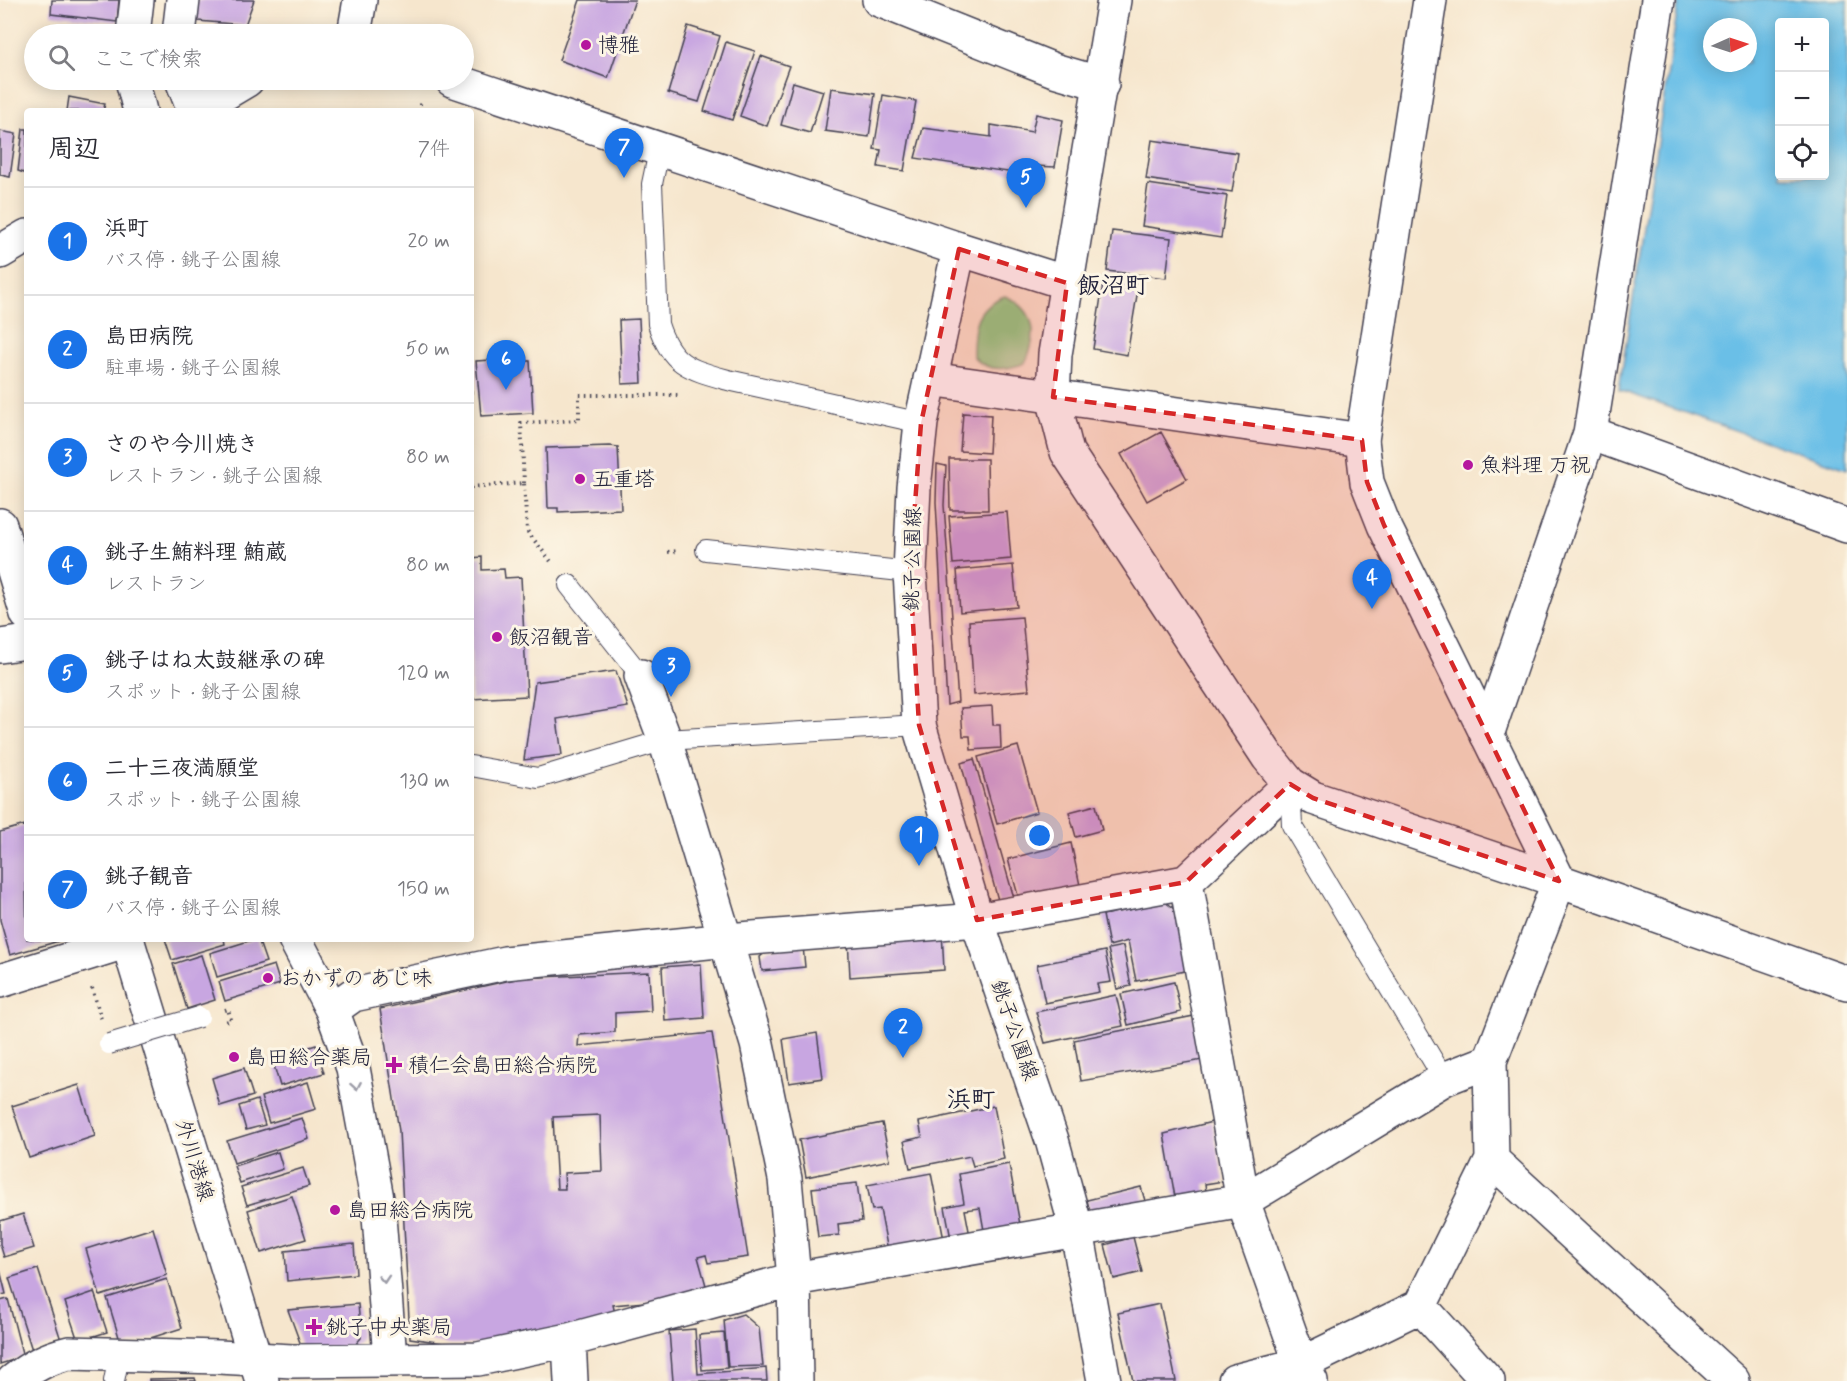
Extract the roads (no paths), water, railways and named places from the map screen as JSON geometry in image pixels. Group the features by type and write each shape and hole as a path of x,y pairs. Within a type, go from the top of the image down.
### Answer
{"street":[{"path":"134,24 137,0"},
{"path":"180,24 183,0"},
{"path":"356,24 360,0"},
{"path":"879,0 1054,70 1102,84"},
{"path":"1114,0 1102,84 1055,354 1053,397 1067,452 1268,756 1290,784 1313,798 1559,881 1847,983"},
{"path":"1236,1381 1306,1372 1420,1306 1492,1160 1490,1061 1559,881 1384,525 1367,482 1362,440 1430,0"},
{"path":"1486,735 1590,433 1658,0"},
{"path":"474,88 659,151 1067,283"},
{"path":"135,90 139,108"},
{"path":"186,90 194,108"},
{"path":"200,108 230,90"},
{"name":"銚子公園線","path":"959,249 921,423 914,488 909,572 919,725 977,920 1052,1140 1077,1231 1104,1381"},
{"path":"930,379 1362,440"},
{"path":"1590,433 1847,526"},
{"path":"0,525 24,604"},
{"path":"0,646 24,642"},
{"path":"641,676 665,740 757,1044 785,1179 794,1280 796,1381"},
{"path":"332,1011 353,995 505,963 727,940 977,920 1186,882 1290,784"},
{"path":"1186,882 1243,1201 1306,1372"},
{"path":"0,981 121,942"},
{"name":"外川港線","path":"128,942 259,1370"},
{"path":"297,942 332,1011 353,1068 378,1204 390,1358"},
{"path":"13,1381 31,1367 52,1357 69,1353 117,1368 259,1370 292,1361 390,1358 478,1359 569,1340 794,1280 1243,1201 1444,1079 1490,1061"},
{"path":"1492,1160 1733,1381"},
{"path":"1420,1306 1488,1381"},
{"path":"569,1340 571,1381"}],"lane":[{"path":"659,151 652,184 658,324 665,346 675,358 700,372 728,380 921,423"},
{"path":"706,550 909,572"},
{"path":"569,585 641,676"},
{"path":"474,767 537,778 665,740 919,725"},
{"path":"1290,784 1292,825 1444,1079"},
{"path":"109,1044 199,1017"}],"water":[{"path":"1679,0 1847,0 1847,469 1619,390"}],"place":[{"name":"博雅","path":"586,45"},
{"name":"銚子観音","path":"624,178"},
{"name":"銚子はね太鼓継承の碑","path":"1026,208"},
{"name":"二十三夜満願堂","path":"506,390"},
{"name":"魚料理 万祝","path":"1468,465"},
{"name":"五重塔","path":"580,479"},
{"name":"銚子生鮪料理 鮪蔵","path":"1372,609"},
{"name":"飯沼観音","path":"497,637"},
{"name":"さのや今川焼き","path":"671,697"},
{"name":"浜町","path":"919,866"},
{"name":"おかずの あじ味","path":"268,978"},
{"name":"島田総合薬局","path":"234,1057"},
{"name":"島田病院","path":"903,1058"},
{"name":"積仁会島田総合病院","path":"394,1065"},
{"name":"島田総合病院","path":"335,1210"},
{"name":"銚子中央薬局","path":"314,1327"}],"district":[{"name":"飯沼町","path":"1113,285"},
{"name":"浜町","path":"971,1099"}]}
